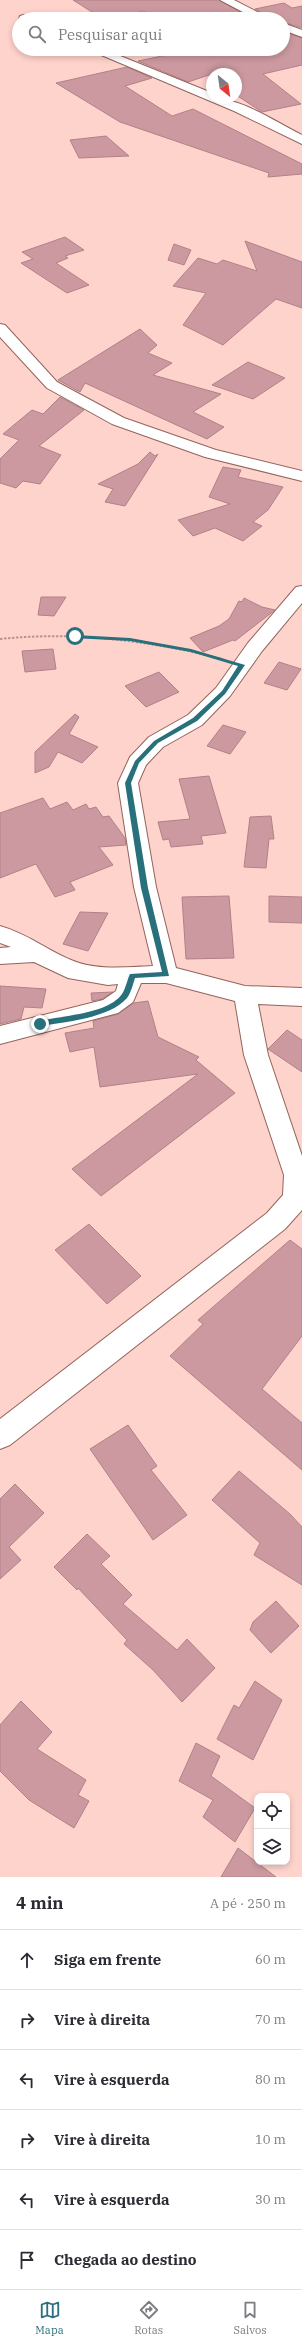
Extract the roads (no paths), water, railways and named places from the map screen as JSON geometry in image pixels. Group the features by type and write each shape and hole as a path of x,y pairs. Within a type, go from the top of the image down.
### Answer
{"street":[{"path":"225,0 250,12"},
{"path":"290,29 302,34"},
{"path":"110,56 206,95"},
{"path":"228,104 302,140"},
{"path":"0,328 52,385 118,421 211,454 302,476"},
{"path":"166,974 145,888 128,783 137,762 156,742 195,720 224,692 242,665 302,591"},
{"path":"0,934 19,941 37,954 68,970 108,976 166,974 245,995 302,996"},
{"path":"0,956 37,954"},
{"path":"0,1035 110,1007 125,996 133,975"},
{"path":"0,1436 276,1221 299,1200 296,1175 256,1055 245,995"}]}
